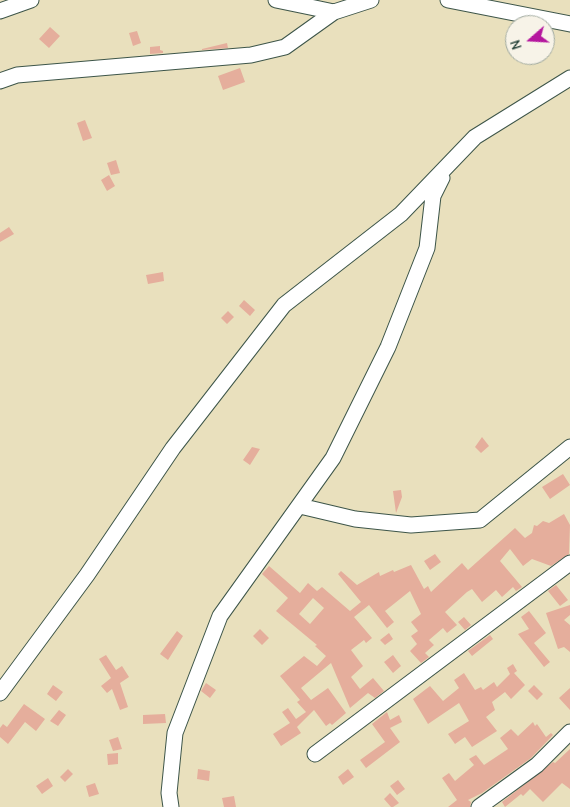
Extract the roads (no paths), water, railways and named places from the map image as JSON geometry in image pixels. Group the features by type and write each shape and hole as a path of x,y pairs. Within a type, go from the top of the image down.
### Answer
{"street":[{"path":"0,11 31,0"},
{"path":"276,0 334,12"},
{"path":"0,81 17,75 251,55 285,47 334,12 370,0"},
{"path":"448,0 570,24"},
{"path":"0,693 87,575 173,448 284,305 401,214 475,137 570,78"},
{"path":"171,807 169,793 175,733 220,616 334,458 388,347 427,248 433,196 448,165"},
{"path":"300,506 355,519 411,525 480,520 570,447"},
{"path":"315,754 570,564"},
{"path":"479,807 537,765 570,732"}]}
